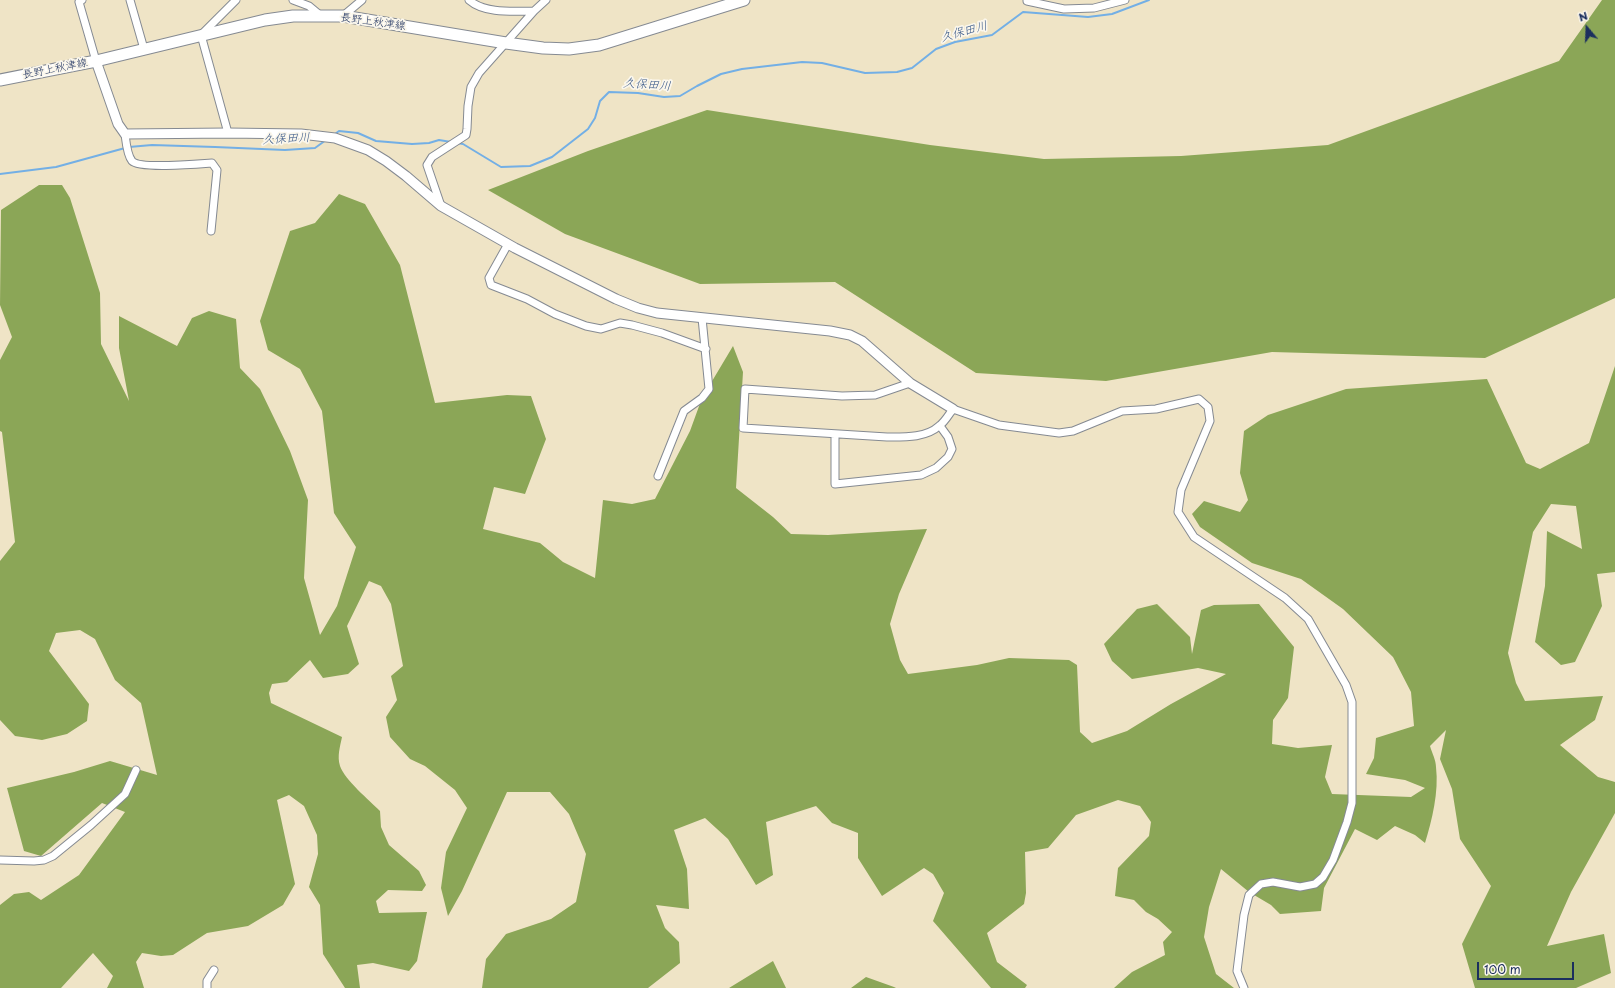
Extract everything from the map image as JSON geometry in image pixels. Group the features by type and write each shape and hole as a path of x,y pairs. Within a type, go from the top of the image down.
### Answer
{"main road":[{"name":"長野上秋津線","path":"0,80 96,61 265,20 293,16 343,16 506,43 543,48 569,49 599,44 744,0"}],"street":[{"path":"82,0 79,2 96,61 118,124 125,134 130,160 135,164 161,166 212,163 217,170 211,231"},
{"path":"130,0 144,49"},
{"path":"228,133 201,35 236,0"},
{"path":"293,0 309,6 321,16"},
{"path":"343,16 362,0"},
{"path":"469,0 473,4 501,12 534,11"},
{"path":"441,206 427,165 432,158 466,135 471,87 479,73 534,11 546,0"},
{"path":"1027,0 1064,9 1094,8 1125,0"},
{"path":"125,134 301,134 335,138 368,150 386,161 441,206 508,244 616,299 638,308 657,313 830,331 850,335 862,342 910,383 953,408 999,425 1059,433 1073,431 1122,411 1156,408 1199,399 1208,406 1210,421 1182,490 1178,512 1194,537 1285,598 1308,619 1339,673 1352,702 1352,803 1347,822 1333,860 1323,877 1315,884 1300,887 1273,882 1261,884 1249,895 1244,915 1237,971 1244,988"},
{"path":"508,244 490,278 492,285 527,299 564,318 586,326 601,329 620,323 632,325 662,333 706,349"},
{"path":"658,476 684,411 702,398 709,388 702,318"},
{"path":"910,383 875,395 842,396 745,389 743,428 905,437 934,430 940,426 953,408"},
{"path":"835,434 835,484 921,475 936,468 948,456 952,449 948,437 940,426"},
{"path":"0,860 44,860 53,856 91,825 125,794 136,770"},
{"path":"207,988 208,981 214,970"}],"green space":[{"path":"1602,0 1615,0 1615,298 1485,358 1272,352 1106,381 976,373 835,282 700,284 565,234 488,190 588,151 707,110 930,145 1044,159 1181,156 1328,145 1559,61"},
{"path":"39,185 62,185 70,198 100,293 101,344 129,401 119,348 119,316 177,346 192,318 209,311 236,319 240,368 260,389 290,451 308,500 304,578 320,635 337,606 356,547 334,513 322,411 300,369 268,350 260,321 290,231 315,223 339,194 365,204 400,265 435,403 507,395 531,396 546,439 525,494 494,487 483,529 540,543 563,562 595,578 603,500 632,504 655,499 690,431 702,398 733,346 743,372 736,488 773,517 791,534 828,535 927,529 899,594 890,624 900,660 908,674 977,665 1009,658 1069,660 1077,665 1080,732 1092,743 1127,731 1171,704 1226,674 1198,668 1132,679 1112,661 1104,644 1137,609 1157,604 1190,637 1192,654 1201,610 1214,605 1259,604 1294,647 1288,698 1273,720 1272,744 1298,748 1332,745 1325,777 1332,794 1411,797 1425,788 1405,780 1366,774 1374,758 1376,738 1414,726 1411,692 1393,657 1343,609 1301,579 1252,563 1200,527 1192,514 1204,501 1240,512 1248,500 1240,473 1244,431 1268,415 1346,389 1487,379 1526,463 1540,469 1589,443 1615,366 1615,572 1597,574 1602,606 1575,662 1561,665 1535,642 1545,586 1547,531 1582,549 1576,506 1551,504 1533,532 1508,653 1516,683 1525,701 1603,696 1595,720 1560,745 1598,777 1615,782 1615,813 1571,892 1547,946 1604,934 1611,973 1576,988 1475,988 1462,944 1491,886 1460,839 1452,789 1440,759 1446,730 1430,746 1436,764 1437,786 1425,843 1415,835 1395,826 1377,840 1355,829 1324,888 1321,911 1280,914 1271,905 1249,892 1221,869 1209,907 1204,937 1216,974 1234,988 1114,988 1132,972 1165,955 1163,942 1172,932 1158,919 1146,912 1134,900 1115,896 1118,868 1149,836 1151,822 1140,806 1118,800 1076,815 1048,848 1025,852 1026,893 1024,904 987,933 997,962 1027,985 1025,988 991,988 933,921 944,893 933,874 924,868 882,896 858,858 858,833 832,823 816,806 766,822 773,875 756,885 728,839 705,818 674,830 687,869 689,909 656,905 665,928 679,942 680,963 648,988 482,988 486,959 506,934 551,919 576,902 586,854 569,814 550,792 507,792 462,891 448,916 441,888 446,852 467,808 455,790 425,766 410,759 390,737 386,717 397,700 391,676 403,666 391,604 381,586 369,581 347,626 359,664 348,674 323,678 310,660 287,682 272,684 269,693 271,703 342,737 339,759 343,772 364,796 380,811 381,827 389,845 419,871 426,885 422,891 388,890 376,901 379,913 427,912 417,961 409,971 373,963 357,965 360,988 345,988 323,954 320,905 309,887 318,854 317,835 304,806 289,795 277,800 295,884 283,905 248,926 207,933 173,955 161,956 142,953 136,962 144,988 107,988 113,976 93,953 61,988 0,988 0,905 14,894 29,892 41,900 79,875 125,812 102,803 41,856 24,851 7,788 74,772 110,761 157,775 141,703 115,680 95,639 80,630 56,633 49,651 89,704 87,721 67,734 42,740 15,736 0,720 0,561 15,542 2,432 0,431 0,360 12,337 0,305 1,210"},
{"path":"773,961 786,988 729,988"},
{"path":"866,977 894,987 896,988 851,988"}],"waterway":[{"name":"久保田川","path":"457,143 463,144 501,167 530,166 552,157 588,129 595,118 600,101 609,92 638,93 664,97 680,96 721,74 742,69 802,62 822,63 865,73 897,72 912,68 936,49 955,42 992,35 1023,12 1088,17 1112,14 1149,0"},
{"name":"久保田川","path":"335,134 339,131 358,133 376,141 412,144 429,143 439,140 451,142"},
{"name":"久保田川","path":"129,147 152,145 285,150 315,148 326,140"},
{"name":"久保田川","path":"0,174 56,167 125,148"}]}
